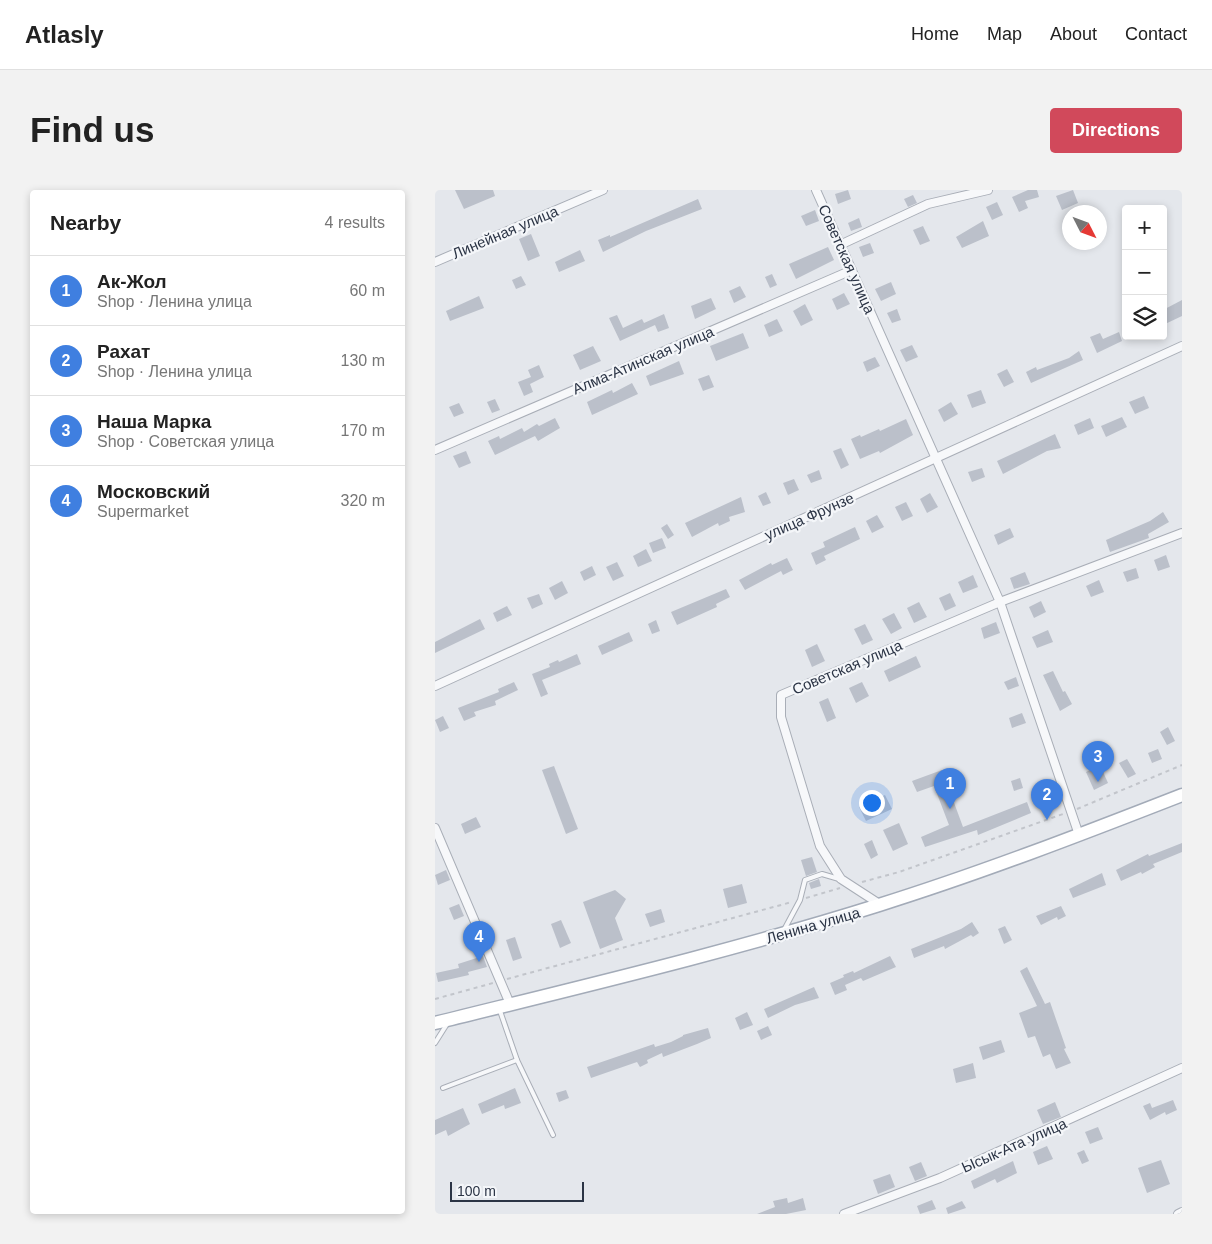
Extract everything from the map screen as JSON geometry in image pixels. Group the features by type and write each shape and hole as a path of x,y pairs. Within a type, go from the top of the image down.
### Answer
{"main road":[{"name":"Ленина улица","path":"435,1023 782,935 881,905 1079,835 1182,795"}],"street":[{"name":"Линейная улица","path":"435,262 603,190"},
{"name":"Советская улица","path":"817,190 1000,602 1079,835"},
{"path":"842,244 928,204 987,190"},
{"name":"Алма-Атинская улица","path":"435,450 852,270"},
{"name":"улица Фрунзе","path":"435,686 1182,346"},
{"name":"Советская улица","path":"881,905 841,879 820,846 781,717 781,695 1000,602 1182,533"},
{"path":"435,828 500,981 504,1005"},
{"name":"Ысык-Ата улица","path":"844,1214 940,1178 1182,1068"},
{"path":"1178,1214 1182,1212"}],"lane":[{"path":"782,935 800,900 805,880 822,874 841,879"},
{"path":"504,1005 517,1060 553,1135"},
{"path":"435,1044 451,1019"},
{"path":"443,1088 517,1060"}],"path":[{"path":"435,999 899,872 1071,811 1182,765"}],"building":[{"path":"455,190 493,190 495,196 464,209"},
{"path":"848,190 851,199 838,204 835,194"},
{"path":"1028,190 1037,190 1039,197 1025,201 1028,208 1019,212 1012,197"},
{"path":"1073,190 1078,203 1062,205 1062,210 1056,196"},
{"path":"913,195 917,203 908,207 904,199"},
{"path":"698,199 702,209 646,231 603,252 598,240 610,235 610,237"},
{"path":"997,202 1003,215 992,220 986,207"},
{"path":"815,210 819,221 806,226 801,216"},
{"path":"859,218 862,227 851,231 848,223"},
{"path":"983,221 989,236 962,248 956,237"},
{"path":"923,226 930,241 920,245 913,230"},
{"path":"531,234 540,256 528,261 519,239"},
{"path":"870,243 874,253 863,257 859,247"},
{"path":"828,247 834,260 796,279 789,264"},
{"path":"580,250 585,261 559,272 555,262"},
{"path":"772,274 777,285 770,288 765,277"},
{"path":"521,276 526,285 516,289 512,280"},
{"path":"891,282 896,294 881,301 875,289"},
{"path":"740,286 746,297 734,303 729,291"},
{"path":"844,293 850,304 837,310 832,299"},
{"path":"479,296 484,308 450,321 446,311"},
{"path":"711,298 716,309 695,319 691,306"},
{"path":"1182,300 1182,316 1167,323 1167,308"},
{"path":"805,304 813,320 801,326 793,311"},
{"path":"897,309 901,320 892,323 887,313"},
{"path":"664,314 669,328 658,332 655,325 620,341 609,318 617,315 623,328 642,319 644,323"},
{"path":"777,319 783,331 769,337 764,325"},
{"path":"1119,332 1122,341 1097,353 1090,337 1100,333 1103,339"},
{"path":"743,333 749,348 716,361 710,346"},
{"path":"912,345 918,357 906,362 900,350"},
{"path":"593,346 601,361 580,370 573,355"},
{"path":"1079,351 1083,360 1031,383 1026,372 1036,367 1037,370 1069,358"},
{"path":"875,357 880,366 867,372 863,362"},
{"path":"679,361 684,374 650,386 646,376"},
{"path":"539,365 544,377 530,384 533,392 524,396 518,382 531,377 528,370"},
{"path":"1007,369 1014,382 1004,387 997,374"},
{"path":"709,375 714,387 703,391 698,379"},
{"path":"632,383 638,394 592,415 587,402 612,390 613,393"},
{"path":"981,390 986,403 972,408 967,395"},
{"path":"1144,396 1149,408 1135,414 1129,402"},
{"path":"495,399 500,410 492,413 487,402"},
{"path":"951,402 958,414 944,422 938,410"},
{"path":"459,403 464,413 454,417 449,407"},
{"path":"1122,417 1127,427 1106,437 1101,426"},
{"path":"555,418 560,428 538,441 535,436 495,455 488,441 499,436 500,439 522,428 524,432 537,424 539,426"},
{"path":"1090,418 1094,428 1078,435 1074,425"},
{"path":"906,419 913,435 880,453 879,451 860,459 851,439 879,429 880,431"},
{"path":"1055,434 1061,448 1047,451 1003,474 997,461"},
{"path":"841,448 849,465 841,469 833,451"},
{"path":"466,451 471,463 459,468 453,456"},
{"path":"982,468 985,477 972,482 968,472"},
{"path":"819,470 822,479 811,483 807,475"},
{"path":"794,479 799,490 788,495 783,483"},
{"path":"766,492 771,503 763,506 758,496"},
{"path":"930,493 938,507 927,513 920,499"},
{"path":"741,497 745,512 729,517 730,521 719,526 718,523 692,537 685,523"},
{"path":"906,502 913,516 902,521 895,507"},
{"path":"1163,512 1169,522 1148,534 1149,538 1110,552 1106,540 1150,521"},
{"path":"877,515 884,527 872,533 866,521"},
{"path":"667,524 674,535 668,539 661,528"},
{"path":"855,527 860,539 824,556 826,560 816,565 811,553 825,547 823,542"},
{"path":"1010,528 1014,537 998,545 994,535"},
{"path":"662,538 666,548 653,553 649,543"},
{"path":"646,549 652,561 638,567 633,556"},
{"path":"1166,555 1170,567 1158,571 1154,560"},
{"path":"787,558 793,570 783,575 781,571 745,590 739,580 771,563 772,565"},
{"path":"617,562 624,576 613,581 606,567"},
{"path":"592,566 596,575 584,581 580,572"},
{"path":"1136,568 1139,578 1127,582 1123,572"},
{"path":"1025,572 1030,584 1014,589 1010,578"},
{"path":"973,575 978,587 963,593 958,582"},
{"path":"1099,580 1104,592 1091,597 1086,586"},
{"path":"562,581 568,593 555,600 549,588"},
{"path":"726,589 730,597 716,604 717,607 677,625 671,612"},
{"path":"950,593 956,606 945,611 939,598"},
{"path":"539,594 543,604 532,609 527,598"},
{"path":"1041,601 1046,612 1034,618 1029,607"},
{"path":"919,602 927,617 914,623 907,608"},
{"path":"507,606 512,615 497,622 493,613"},
{"path":"894,613 902,628 891,634 882,619"},
{"path":"480,619 485,629 435,653 435,642"},
{"path":"656,620 660,631 652,634 648,624"},
{"path":"996,622 1000,633 984,639 981,628"},
{"path":"865,624 873,640 862,645 854,629"},
{"path":"1048,630 1053,642 1037,648 1032,637"},
{"path":"629,632 633,641 602,655 598,646"},
{"path":"817,644 825,661 812,667 805,650"},
{"path":"577,654 581,664 542,680 548,694 541,697 532,674 550,667 549,664 558,660 559,662"},
{"path":"916,656 921,667 889,682 884,671"},
{"path":"1053,671 1063,692 1065,691 1072,704 1060,711 1043,675"},
{"path":"1016,677 1019,686 1008,690 1004,682"},
{"path":"514,682 518,690 495,701 496,705 474,712 476,716 464,721 458,708 499,692 498,689"},
{"path":"862,682 869,696 856,703 849,688"},
{"path":"828,698 836,718 827,722 819,702"},
{"path":"1022,713 1026,723 1012,728 1009,718"},
{"path":"443,716 449,728 440,732 435,720"},
{"path":"1168,727 1175,741 1167,745 1160,732"},
{"path":"1158,749 1162,759 1152,763 1148,753"},
{"path":"1127,759 1136,774 1128,778 1119,763"},
{"path":"1100,765 1108,783 1094,790 1086,772"},
{"path":"554,766 578,829 566,834 542,770"},
{"path":"942,770 963,827 1027,802 1031,813 978,835 977,830 925,847 921,837 949,825 934,786 917,792 912,781"},
{"path":"1020,778 1023,788 1014,791 1011,781"},
{"path":"885,795 892,809 866,821 859,807"},
{"path":"476,817 481,827 465,834 461,824"},
{"path":"899,823 908,844 893,851 883,830"},
{"path":"872,840 878,855 871,859 864,844"},
{"path":"1182,843 1182,852 1153,864 1155,867 1142,874 1141,872 1121,881 1116,870 1148,854 1149,856"},
{"path":"812,857 817,872 806,876 801,860"},
{"path":"446,870 450,880 438,885 435,875"},
{"path":"1102,873 1106,885 1073,898 1069,889"},
{"path":"819,879 821,886 811,889 809,883"},
{"path":"742,884 747,903 728,908 723,889"},
{"path":"615,890 626,899 615,918 623,940 600,949 583,902"},
{"path":"459,904 464,916 454,920 449,908"},
{"path":"1061,906 1066,916 1058,920 1057,917 1041,925 1036,916"},
{"path":"661,909 665,922 650,927 645,914"},
{"path":"561,920 571,943 560,948 551,924"},
{"path":"972,922 979,933 973,937 971,935 945,949 944,946 914,958 911,949 961,929"},
{"path":"1005,926 1012,940 1004,944 998,929"},
{"path":"515,937 522,958 513,961 506,940"},
{"path":"483,956 487,967 468,972 469,975 438,982 436,973 459,968 458,964"},
{"path":"890,956 896,967 863,981 861,978 845,985 847,990 835,995 830,983 844,977 843,975 853,971 854,973"},
{"path":"1027,967 1045,1004 1050,1002 1066,1048 1064,1049 1071,1063 1056,1069 1050,1054 1043,1057 1035,1036 1028,1038 1019,1013 1037,1006 1020,971"},
{"path":"814,987 819,998 795,1005 768,1018 764,1009"},
{"path":"747,1012 753,1025 740,1030 735,1018"},
{"path":"768,1026 772,1035 761,1040 757,1031"},
{"path":"708,1028 711,1038 697,1044 663,1057 662,1053 647,1060 648,1063 640,1067 637,1062 591,1078 587,1067 654,1044 655,1047 671,1042 683,1035"},
{"path":"1001,1040 1005,1052 983,1060 979,1047"},
{"path":"973,1063 976,1078 956,1083 953,1069"},
{"path":"515,1088 521,1103 505,1109 504,1105 482,1114 478,1104"},
{"path":"566,1090 569,1098 559,1102 556,1093"},
{"path":"1173,1100 1177,1110 1166,1115 1165,1112 1150,1120 1143,1106 1150,1103 1152,1108"},
{"path":"1055,1102 1061,1117 1043,1124 1037,1110"},
{"path":"463,1108 470,1124 448,1136 446,1130 435,1135 435,1120"},
{"path":"1098,1127 1103,1139 1090,1144 1085,1132"},
{"path":"1047,1146 1053,1159 1038,1165 1033,1152"},
{"path":"1084,1150 1089,1161 1082,1164 1077,1153"},
{"path":"1161,1160 1170,1184 1147,1193 1138,1168"},
{"path":"1013,1161 1017,1173 997,1183 995,1179 974,1189 971,1181"},
{"path":"921,1162 927,1176 915,1181 909,1167"},
{"path":"890,1174 895,1187 878,1194 873,1180"},
{"path":"787,1198 788,1203 803,1198 806,1210 786,1214 757,1214 775,1207 773,1201"},
{"path":"932,1200 936,1209 920,1214 917,1206"},
{"path":"962,1201 966,1208 948,1214 946,1208"}],"place":[{"name":"Наша Марка","path":"1098,782"},
{"name":"Ак-Жол","path":"950,809"},
{"name":"Рахат","path":"1047,820"},
{"name":"Московский","path":"479,962"}]}
